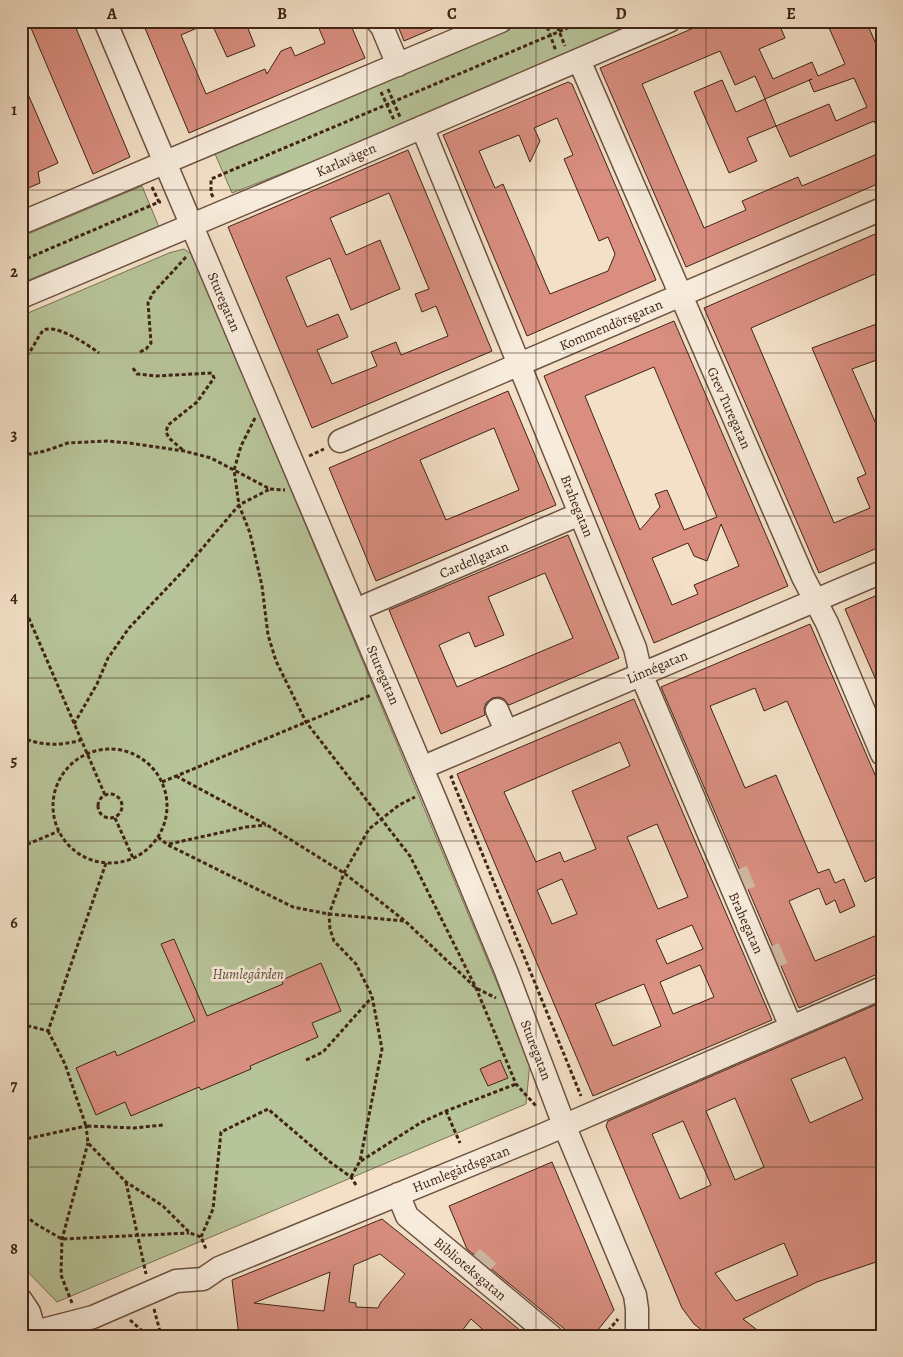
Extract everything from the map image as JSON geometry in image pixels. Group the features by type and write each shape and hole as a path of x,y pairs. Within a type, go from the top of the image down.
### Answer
{"street":[{"name":"Sturegatan","path":"105,21 171,160 198,223 506,971 570,1123 649,1298 653,1319 652,1336"},
{"name":"Sturegatan","path":"121,21 171,160"},
{"path":"377,21 382,27 398,65"},
{"path":"21,223 501,21"},
{"name":"Karlavägen","path":"21,297 422,127 570,60 670,21"},
{"name":"Grev Turegatan","path":"570,60 680,295 803,578 828,622 882,754"},
{"name":"Brahegatan","path":"422,127 635,648 641,674 768,959 791,1027"},
{"name":"Kommendörsgatan","path":"340,441 882,209"},
{"name":"Sturegatan","path":"198,223 367,605 516,966 570,1123 635,1295 638,1309 637,1336"},
{"name":"Cardellgatan","path":"367,605 580,514"},
{"name":"Linnégatan","path":"433,763 882,572"},
{"path":"497,710 506,731"},
{"name":"Humlegårdsgatan","path":"36,1334 93,1317 176,1281 203,1279 219,1268 570,1123 882,988"},
{"name":"Biblioteksgatan","path":"398,1194 406,1216 478,1268 551,1336"},
{"path":"21,1300 29,1312 36,1334"}],"path":[{"path":"545,21 550,36 570,60"},
{"path":"555,21 570,60"},
{"path":"211,193 211,179 584,21"},
{"path":"378,84 395,123"},
{"path":"150,182 162,208"},
{"path":"21,261 159,202 167,205"},
{"path":"140,352 151,343 148,303 153,293 190,252"},
{"path":"21,360 35,346 46,329 63,332 77,338 99,353"},
{"path":"133,368 137,374 156,376 212,373 214,378 197,402 168,425 166,432 169,438 184,451"},
{"path":"257,415 241,446 234,470 239,505 250,532 262,586 268,635 276,661 306,722 410,856 476,988 516,1084 540,1110"},
{"path":"21,454 31,454 68,443 107,441 184,451 211,458 270,489 239,505 184,570 119,641 108,658 97,684 74,724"},
{"path":"303,458 340,441"},
{"path":"21,600 105,795"},
{"path":"162,782 372,695"},
{"path":"21,737 40,744 71,743 81,740"},
{"path":"110,750 129,753 150,765 162,782 167,811 164,825 158,838 143,852 133,858 114,863 92,860 82,855 68,843 59,831 54,812 56,790 63,775 69,768 88,754 110,750"},
{"name":"Sturegatan","path":"456,773 451,777 581,1096"},
{"path":"176,776 267,825 344,873 405,921 476,988"},
{"path":"114,794 122,803 121,812 115,818 105,818 98,810 99,801 105,795 114,794"},
{"path":"352,1177 360,1161 382,1049 372,996 356,964 334,941 330,929 329,914 344,873 369,829 399,805 423,794"},
{"path":"115,818 133,858"},
{"path":"168,844 246,827 267,825"},
{"path":"21,847 59,831"},
{"path":"158,838 293,907 329,914 405,921"},
{"path":"21,843 26,845"},
{"path":"73,1306 62,1275 62,1239 88,1143 86,1126 65,1064 48,1031 106,863"},
{"path":"306,1060 322,1052 372,996"},
{"path":"21,1024 48,1031"},
{"path":"360,1161 420,1123 516,1084"},
{"path":"201,1238 213,1209 221,1132 268,1109 330,1162 352,1177 356,1185"},
{"path":"446,1111 460,1143"},
{"path":"21,1140 86,1126 134,1128 163,1125"},
{"path":"88,1143 126,1182 163,1206 190,1233 201,1238 206,1250"},
{"path":"126,1182 145,1268"},
{"path":"21,1210 34,1223 62,1239 190,1233"},
{"path":"154,1306 160,1335"},
{"path":"126,1317 147,1335"},
{"path":"604,1336 619,1317"},
{"path":"103,1333 198,1336"}],"green space":[{"path":"525,21 644,21 352,146 232,193 215,154"},
{"path":"142,186 159,227 21,283 21,237"},
{"name":"Humlegården","path":"184,249 193,255 530,1062 526,1104 57,1302 21,1265 21,316 169,253"}],"building":[{"path":"28,21 73,21 130,157 93,174"},
{"path":"142,21 245,21 255,46 227,57 211,22 181,35 206,94 265,69 267,74 281,51 291,47 295,56 325,43 316,21 349,21 365,58 189,133"},
{"path":"396,21 451,21 404,41"},
{"path":"710,21 778,21 785,38 759,49 773,79 812,62 818,76 845,64 826,21 866,21 882,58 882,138 874,121 790,157 776,126 829,104 836,121 867,107 854,78 814,92 809,80 765,99 755,76 735,85 720,51 642,84 704,228 746,210 742,201 798,177 802,186 882,152 882,182 686,267 600,68"},
{"path":"21,78 58,163 38,172 40,183 21,191"},
{"path":"722,80 736,112 765,99 776,126 747,138 757,161 729,173 694,92"},
{"path":"568,82 572,84 656,280 527,336 443,135","holes":["557,118 573,155 564,159 599,241 608,237 615,254 608,271 550,294 503,184 495,188 479,151 519,135 530,162 540,141 534,128"]},
{"path":"408,150 492,351 312,428 228,227","holes":["389,193 429,289 415,294 422,312 436,306 448,336 401,355 396,342 371,352 377,366 332,384 317,350 348,337 338,314 307,327 286,277 330,258 351,310 400,289 380,240 346,255 330,218"]},
{"path":"882,231 882,271 751,328 834,523 870,508 857,478 866,474 812,348 882,322 882,358 852,369 876,424 882,420 882,546 819,573 704,308"},
{"path":"674,321 788,586 654,643 544,376","holes":["654,367 717,517 684,530 667,490 655,494 660,507 640,530 585,396","721,524 739,566 694,585 698,594 672,605 652,558 688,543 694,556 707,561"]},
{"path":"508,391 556,505 376,581 329,468","holes":["494,428 519,490 446,520 420,460"]},
{"path":"568,535 619,658 509,705 504,699 499,697 492,698 486,703 485,715 441,734 389,610","holes":["545,573 573,638 457,687 439,645 469,632 475,647 504,635 488,597"]},
{"path":"882,593 882,694 845,609"},
{"path":"810,624 882,791 882,874 865,882 787,701 764,711 755,688 710,706 745,788 776,775 818,873 829,869 835,883 844,879 855,906 840,913 835,900 826,905 819,888 789,901 815,961 882,933 882,972 799,1008 661,687"},
{"path":"634,699 772,1020 593,1096 457,774","holes":["620,742 630,766 572,791 596,849 564,862 560,852 536,862 504,792","657,824 688,897 658,909 627,837","562,879 577,914 552,924 537,890","692,925 703,949 667,964 656,940","700,965 714,997 673,1014 660,982","644,984 661,1026 613,1046 595,1004"]},
{"path":"174,939 207,1016 283,984 282,980 321,963 341,1011 312,1023 318,1037 250,1066 251,1069 201,1090 199,1087 131,1116 125,1102 96,1115 76,1068 115,1051 117,1056 195,1021 161,944"},
{"path":"882,1002 882,1260 817,1282 743,1319 765,1336 709,1336 694,1324 682,1308 606,1126 608,1121","holes":["845,1057 863,1099 810,1123 791,1079","735,1098 764,1167 735,1180 706,1111","683,1121 711,1185 680,1199 652,1134","784,1243 798,1275 736,1301 715,1273"]},
{"path":"500,1060 508,1078 488,1086 480,1069"},
{"path":"552,1162 614,1310 593,1336 573,1336 467,1249 449,1206"},
{"path":"382,1219 527,1336 490,1336 471,1319 458,1336 239,1336 232,1280","holes":["380,1254 405,1274 378,1308 356,1307 356,1303 349,1302 354,1265","330,1272 324,1311 254,1303"]}],"tunnel":[{"path":"739,881 751,876"},
{"path":"774,957 783,953"},
{"path":"481,1264 488,1256"}]}
